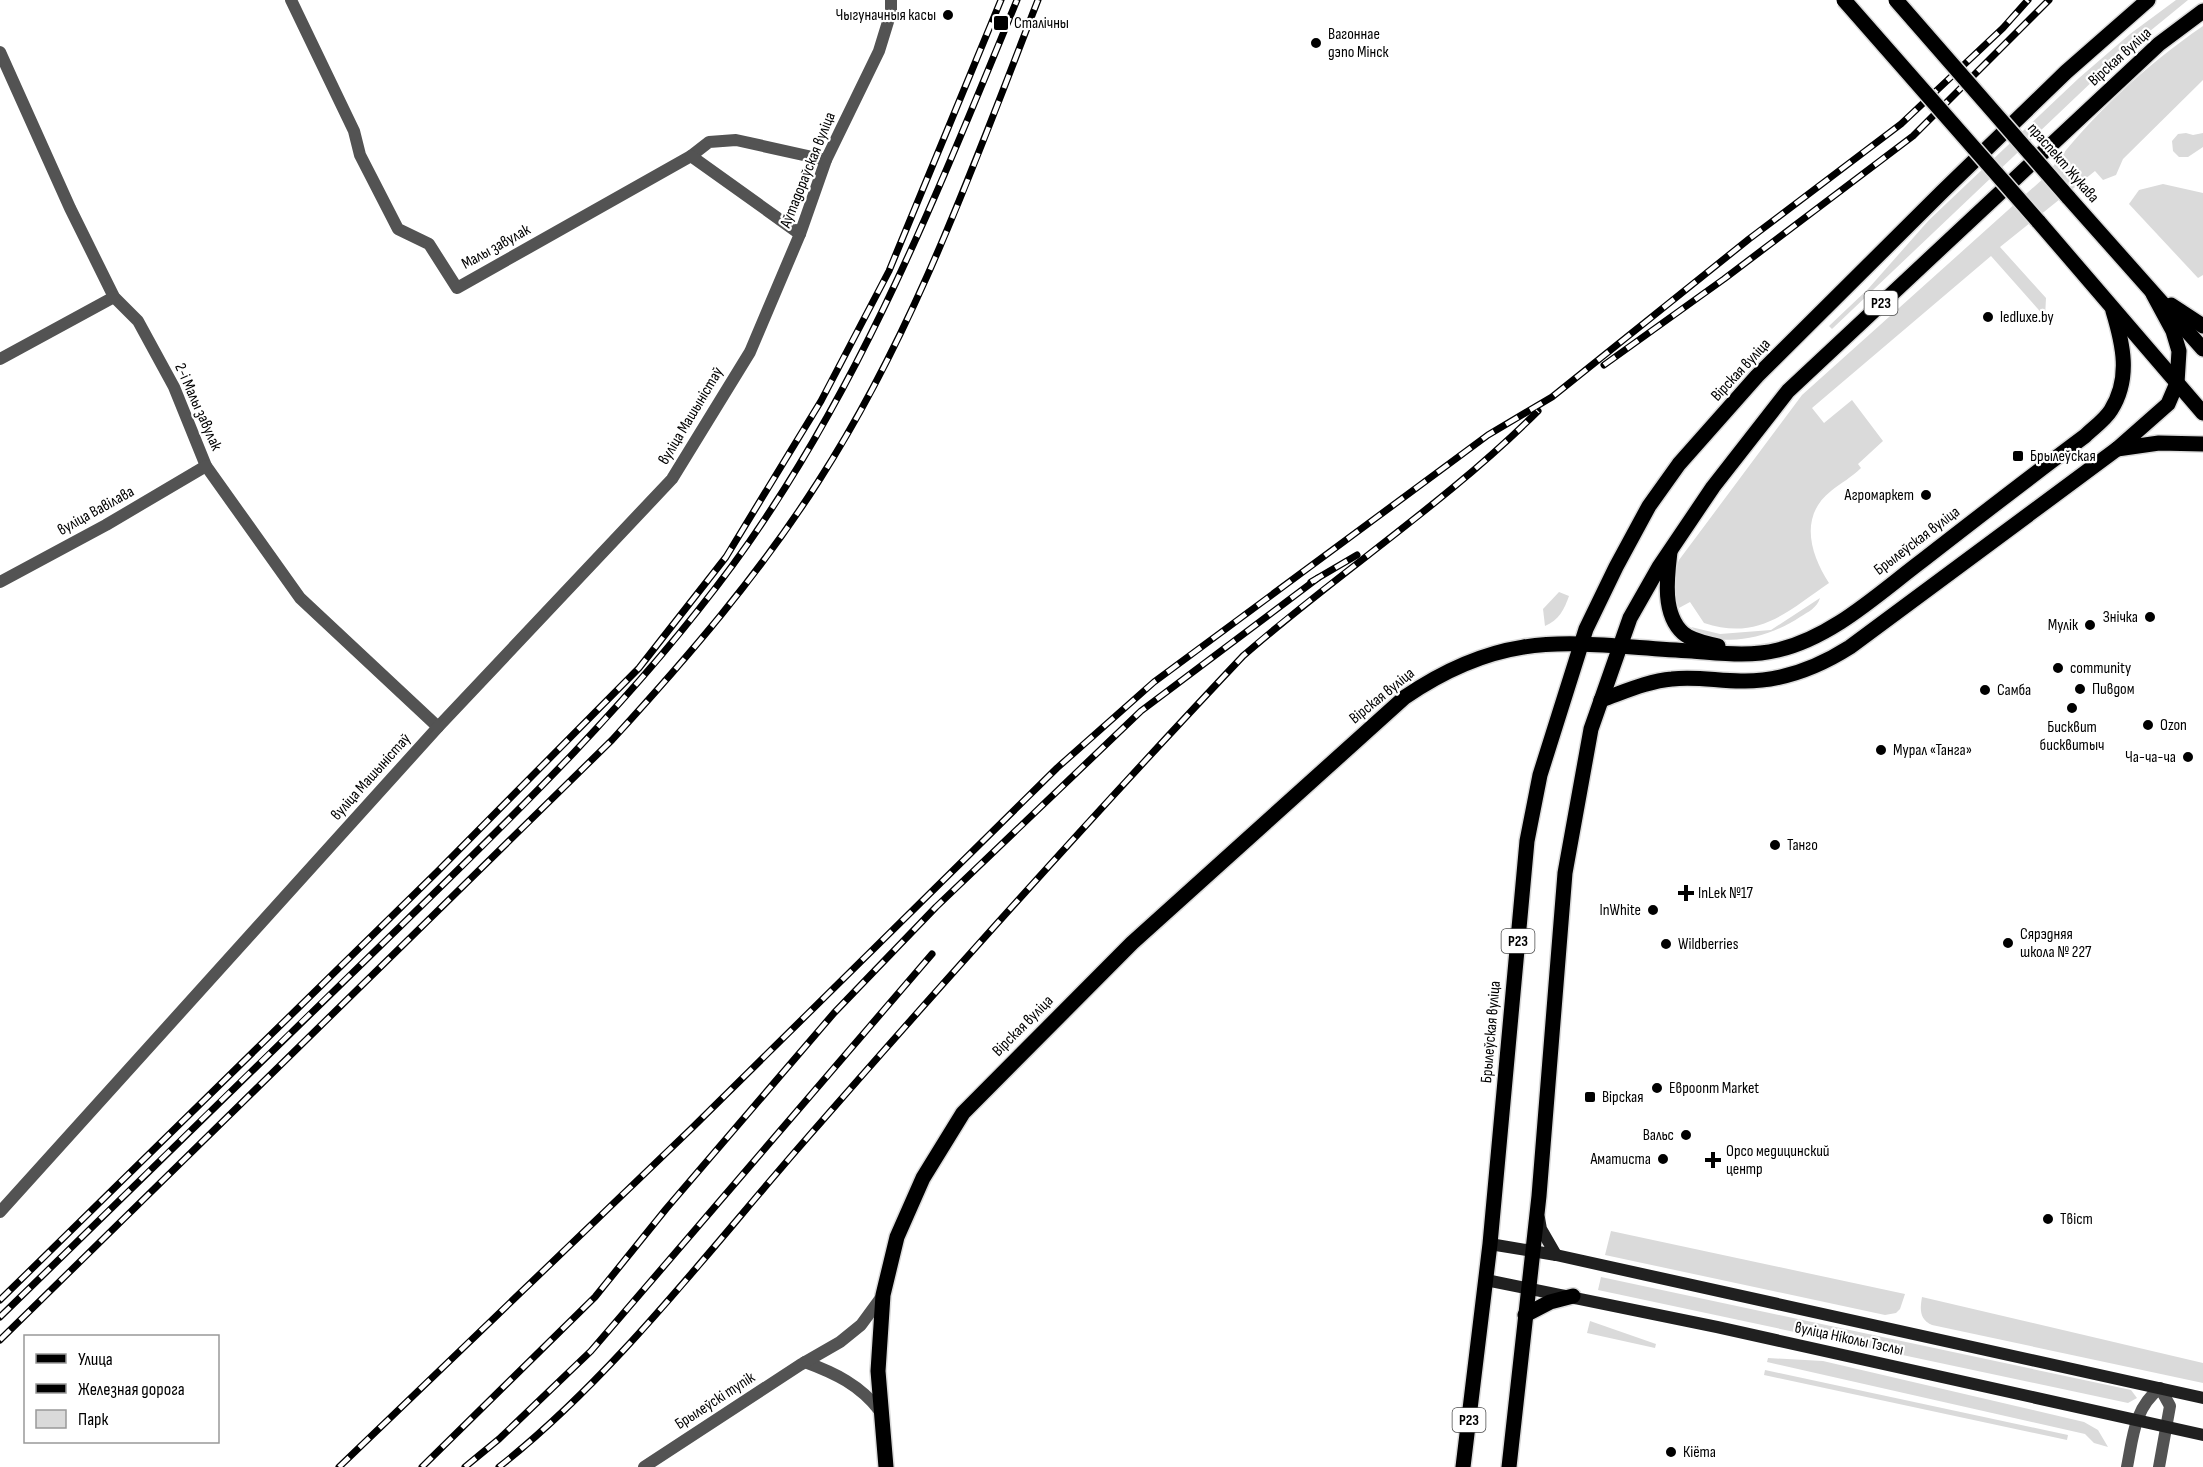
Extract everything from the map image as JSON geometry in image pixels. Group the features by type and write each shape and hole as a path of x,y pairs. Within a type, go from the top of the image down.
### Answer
{"main road":[{"path":"1844,0 2038,220 2113,311 2203,413"},
{"name":"праспект Жукава","path":"1896,0 2203,349"},
{"name":"Вірская вуліца","path":"886,1467 878,1361 883,1295 897,1237 923,1178 963,1113 1132,943 1405,698 1433,678 1473,659 1513,647 1560,642 1581,644 1616,567 1649,506 1679,464 1757,376 1926,207 2066,72 2148,0"},
{"name":"Вірская вуліца","path":"1620,646 1630,618 1670,549 1713,486 1788,391 2150,52 2203,11"},
{"path":"2153,294 2203,326"},
{"path":"1601,699 1663,680 1762,680 1816,666 1850,647 2117,449 2168,404 2177,383 2179,351 2173,331 2153,294"},
{"name":"Брылеўская вуліца","path":"1463,1467 1490,1244 1527,841 1540,775 1581,644 1760,653 1805,641 1857,610 2085,436 2111,411 2121,387 2124,368 2122,340 2113,311"},
{"path":"2117,449 2159,443 2203,444"},
{"path":"1670,549 1668,598 1670,609 1682,633 1719,647 1760,653"},
{"name":"Р23","path":"1509,1467 1537,1213 1564,873 1582,769 1601,699 1620,646"},
{"path":"1537,1213 1541,1229 1556,1255"},
{"name":"вуліца Ніколы Тэслы","path":"1490,1244 1556,1255 2203,1398"},
{"name":"вуліца Ніколы Тэслы","path":"1486,1280 1573,1296 2203,1435"},
{"path":"1526,1315 1550,1302 1573,1296"}],"street":[{"name":"Малы завулак","path":"291,0 354,131 360,154 398,229 429,244 457,288 691,156 709,142 736,140 826,160"},
{"name":"Аўтадораўская вуліца","path":"750,352 800,234 826,160 879,51 891,12 891,0"},
{"name":"2-і Малы завулак","path":"0,52 70,208 114,297 138,321 143,330 174,387 206,466 300,598 438,727"},
{"path":"691,156 800,234"},
{"path":"0,359 114,297"},
{"name":"вуліца Машыністаў","path":"0,1212 438,727 672,479 750,352"},
{"name":"вуліца Вавілава","path":"0,582 106,525 206,466"},
{"name":"Брылеўскі тупік","path":"644,1467 805,1362 840,1342 861,1324 883,1295"},
{"path":"805,1362 845,1379 864,1392 880,1411"},
{"path":"2127,1467 2136,1419 2147,1398 2160,1388 2170,1406 2159,1467"}],"green space":[{"path":"2176,0 2188,0 2117,58 1832,329 1829,326 1868,289 1929,220 2079,78 2130,34"},
{"path":"2203,26 2203,80 2123,159 2116,175 2103,180 2095,171 2000,247 2046,298 2045,317 1991,256 1812,408 1824,423 1852,400 1883,441 1858,464 1861,468 1821,501 1815,512 1811,523 1813,548 1829,583 1785,613 1756,626 1723,628 1704,623 1690,602 1679,608 1674,584 1679,560 1802,395 2045,177 2079,135 2118,95 2159,59"},
{"path":"2203,133 2203,147 2188,157 2179,157 2173,151 2172,141 2178,134 2193,135"},
{"path":"2163,184 2203,193 2203,275 2198,278 2129,204 2139,190"},
{"path":"1559,592 1569,596 1567,601 1557,618 1545,626 1543,609"},
{"path":"1820,598 1812,609 1789,624 1761,635 1731,640 1717,639 1703,635 1691,627 1720,634 1771,630"},
{"path":"1611,1231 1905,1294 1900,1309 1896,1313 1885,1315 1605,1255"},
{"path":"1601,1277 2131,1390 2137,1398 2128,1403 1598,1290"},
{"path":"1922,1297 2203,1363 2203,1383 1932,1325 1923,1317"},
{"path":"1590,1321 1656,1344 1655,1348 1587,1333"},
{"path":"1768,1358 1823,1361 2084,1422 2098,1430 2108,1447 2094,1443 2085,1434 1767,1362"},
{"path":"1765,1370 2068,1435 2067,1440 1764,1375"}],"railway":[{"path":"0,1300 438,871 639,668 726,557 821,401 889,271 1001,0"},
{"path":"0,1317 516,812 607,717 692,618 732,566 777,500 818,433 856,363 924,220 1017,0"},
{"path":"0,1340 612,740 721,616 795,517 818,482 884,367 940,247 1038,0"},
{"path":"339,1467 692,1128 1057,768 1154,682 1488,435 1552,397 1749,239 1901,124 2003,28 2028,0"},
{"path":"1604,365 1724,279 1913,136 2049,0"},
{"path":"499,1467 541,1432 620,1354 965,960 1243,656 1467,476 1538,411"},
{"path":"1311,582 1357,555"},
{"path":"422,1467 595,1297 666,1209 834,1013 936,907 1141,711 1318,578"},
{"path":"465,1467 499,1439 591,1351 932,954"}],"place":[{"name":"Чыгуначныя касы","path":"948,15"},
{"name":"Сталічны","path":"1001,23"},
{"name":"Вагоннае дэпо Мінск","path":"1316,43"},
{"name":"ledluxe.by","path":"1988,317"},
{"name":"Брылеўская","path":"2018,456"},
{"name":"Агромаркет","path":"1926,495"},
{"name":"Знічка","path":"2150,617"},
{"name":"Мулік","path":"2090,625"},
{"name":"community","path":"2058,668"},
{"name":"Пивдом","path":"2080,689"},
{"name":"Самба","path":"1985,690"},
{"name":"Бисквит бисквитыч","path":"2072,708"},
{"name":"Ozon","path":"2148,725"},
{"name":"Мурал «Танга»","path":"1881,750"},
{"name":"Ча-ча-ча","path":"2188,757"},
{"name":"Танго","path":"1775,845"},
{"name":"InLek №17","path":"1686,893"},
{"name":"InWhite","path":"1653,910"},
{"name":"Сярэдняя школа № 227","path":"2008,943"},
{"name":"Wildberries","path":"1666,944"},
{"name":"Евроопт Market","path":"1657,1088"},
{"name":"Вірская","path":"1590,1097"},
{"name":"Вальс","path":"1686,1135"},
{"name":"Аматиста","path":"1663,1159"},
{"name":"Орсо медицинский центр","path":"1713,1160"},
{"name":"Твіст","path":"2048,1219"},
{"name":"Кіёта","path":"1671,1452"}]}
